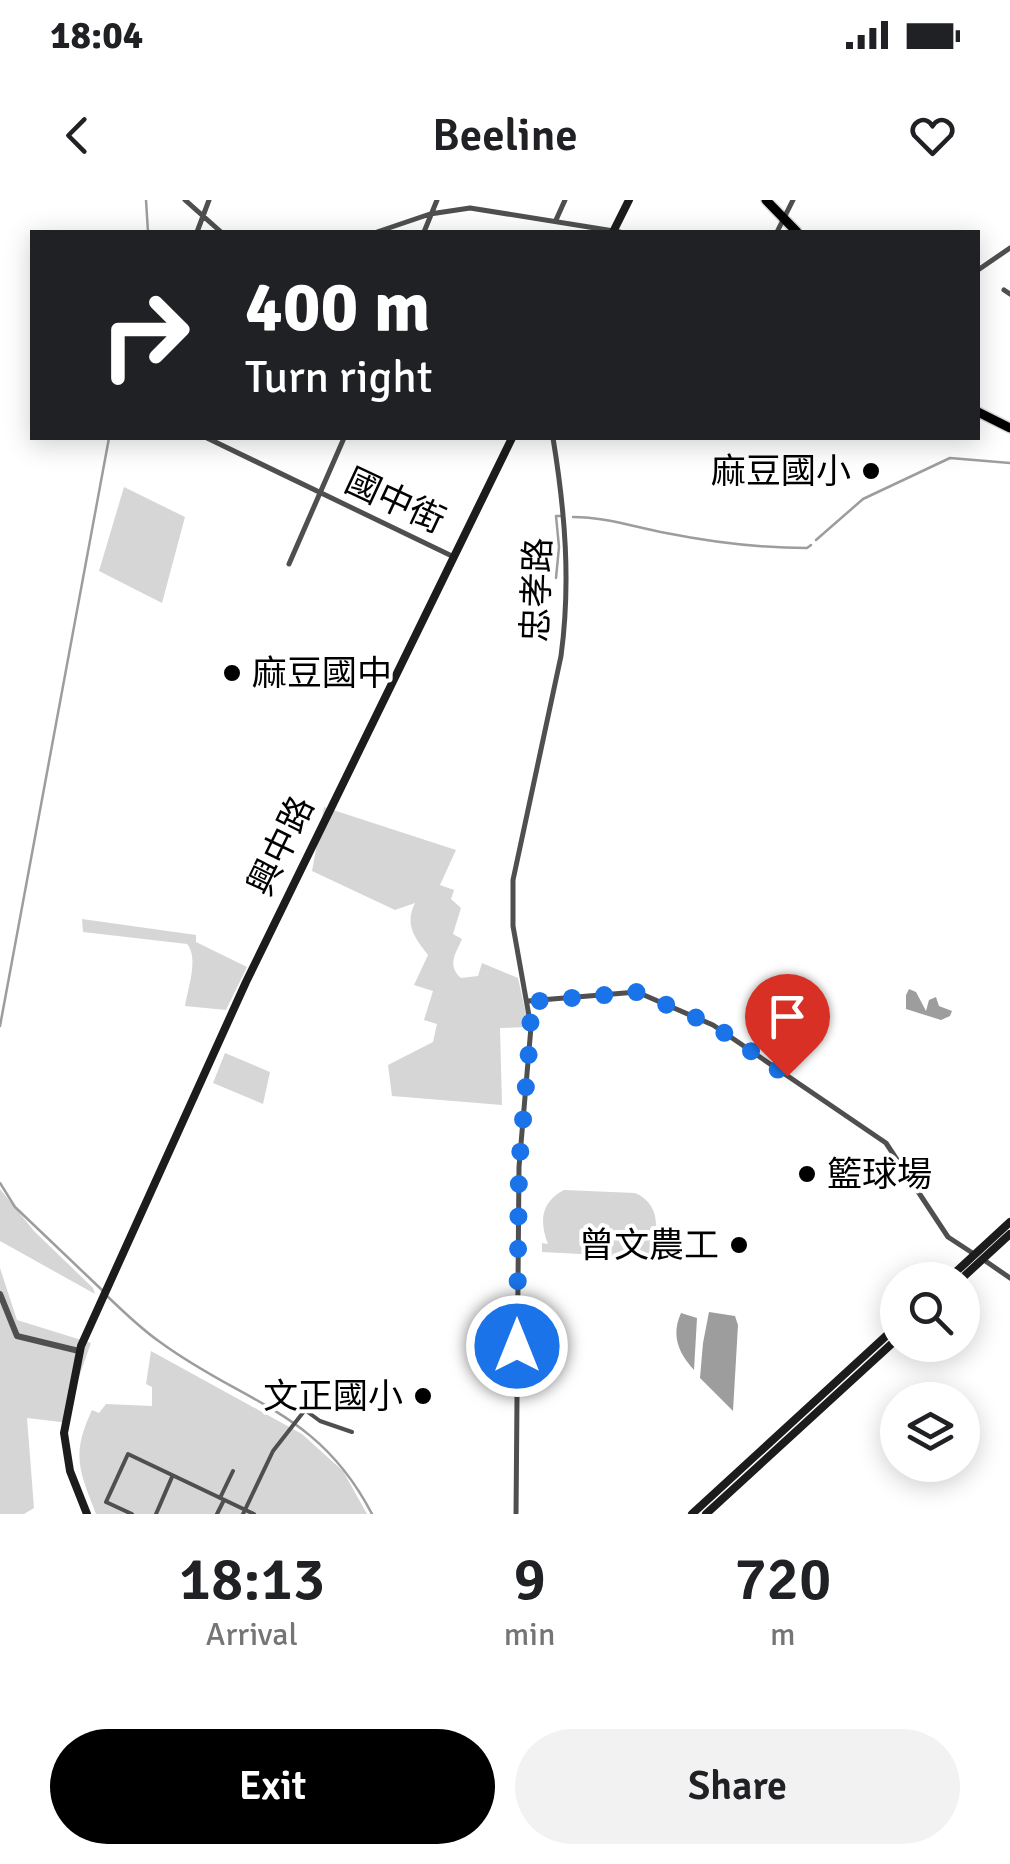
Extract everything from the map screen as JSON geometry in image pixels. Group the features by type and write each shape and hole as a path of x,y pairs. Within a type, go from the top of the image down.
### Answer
{"main road":[{"path":"617,230 629,200"},
{"path":"766,200 794,230"},
{"path":"980,413 1010,428"},
{"name":"興中路","path":"86,1514 70,1471 64,1433 79,1352 262,948 511,440"},
{"path":"974,1262 1010,1222"},
{"path":"970,1262 1010,1234"},
{"path":"692,1514 880,1342"},
{"path":"706,1514 880,1354"}],"street":[{"path":"185,200 219,230"},
{"path":"198,230 209,200"},
{"path":"425,230 438,200"},
{"path":"556,220 565,200"},
{"path":"778,230 792,200"},
{"path":"382,230 430,214 470,208 606,230"},
{"path":"980,269 1010,248"},
{"name":"國中街","path":"211,440 454,557"},
{"path":"289,564 343,440"},
{"name":"忠孝路","path":"516,1514 519,1167 531,1033 513,926 512,880 561,656 567,590 555,440"},
{"path":"528,1002 637,992 713,1025 886,1143 948,1237 1010,1278"},
{"path":"0,1294 17,1336 79,1352"},
{"path":"244,1512 285,1432 305,1410 320,1421 352,1432"},
{"path":"132,1514 106,1502 128,1454 254,1514"},
{"path":"217,1514 232,1471"},
{"path":"156,1514 173,1476"}],"shaded area":[{"path":"124,487 185,517 162,603 99,571"},
{"path":"324,807 456,850 440,885 454,890 451,899 461,908 453,934 462,939 454,969 461,978 478,976 482,963 518,978 529,1027 500,1028 502,1105 392,1096 388,1065 433,1042 437,1024 424,1020 433,991 414,985 428,955 411,925 415,903 395,910 312,871"},
{"path":"82,919 196,935 196,942 247,967 226,1010 185,1006 192,965 187,944 83,932"},
{"path":"909,989 916,992 926,1011 929,1000 936,997 939,1006 952,1011 950,1016 941,1020 906,1009"},
{"path":"225,1053 270,1072 263,1104 213,1083"},
{"path":"0,1189 34,1231 95,1294 0,1241"},
{"path":"564,1190 635,1193 643,1197 655,1217 650,1249 658,1250 657,1258 542,1252 542,1243 548,1244 543,1228 546,1206"},
{"path":"0,1268 17,1320 91,1343 73,1394 69,1423 27,1418 34,1508 24,1514 0,1514"},
{"path":"709,1312 735,1316 738,1325 733,1411 700,1378"},
{"path":"681,1313 697,1318 694,1370 678,1343"},
{"path":"151,1351 302,1434 343,1471 367,1514 96,1514 80,1462 85,1426 92,1410 99,1413 106,1404 152,1406 152,1387 146,1384"}],"waterway":[{"path":"146,200 148,230"},
{"path":"0,1026 109,440"},
{"path":"816,540 863,499 950,458 1010,463"},
{"path":"556,578 556,516 562,516"},
{"path":"573,517 736,544 807,548 811,545"},
{"path":"0,1183 15,1207 102,1290"},
{"path":"107,1296 160,1342 303,1430 351,1479 372,1514"}],"place":[{"name":"麻豆國小","path":"871,471"},
{"name":"麻豆國中","path":"232,673"},
{"name":"籃球場","path":"807,1174"},
{"name":"曾文農工","path":"739,1245"},
{"name":"文正國小","path":"423,1396"}],"route":[{"path":"517,1346 519,1167 531,1027 528,1002 637,992 670,1003 713,1025 787,1076"}]}
